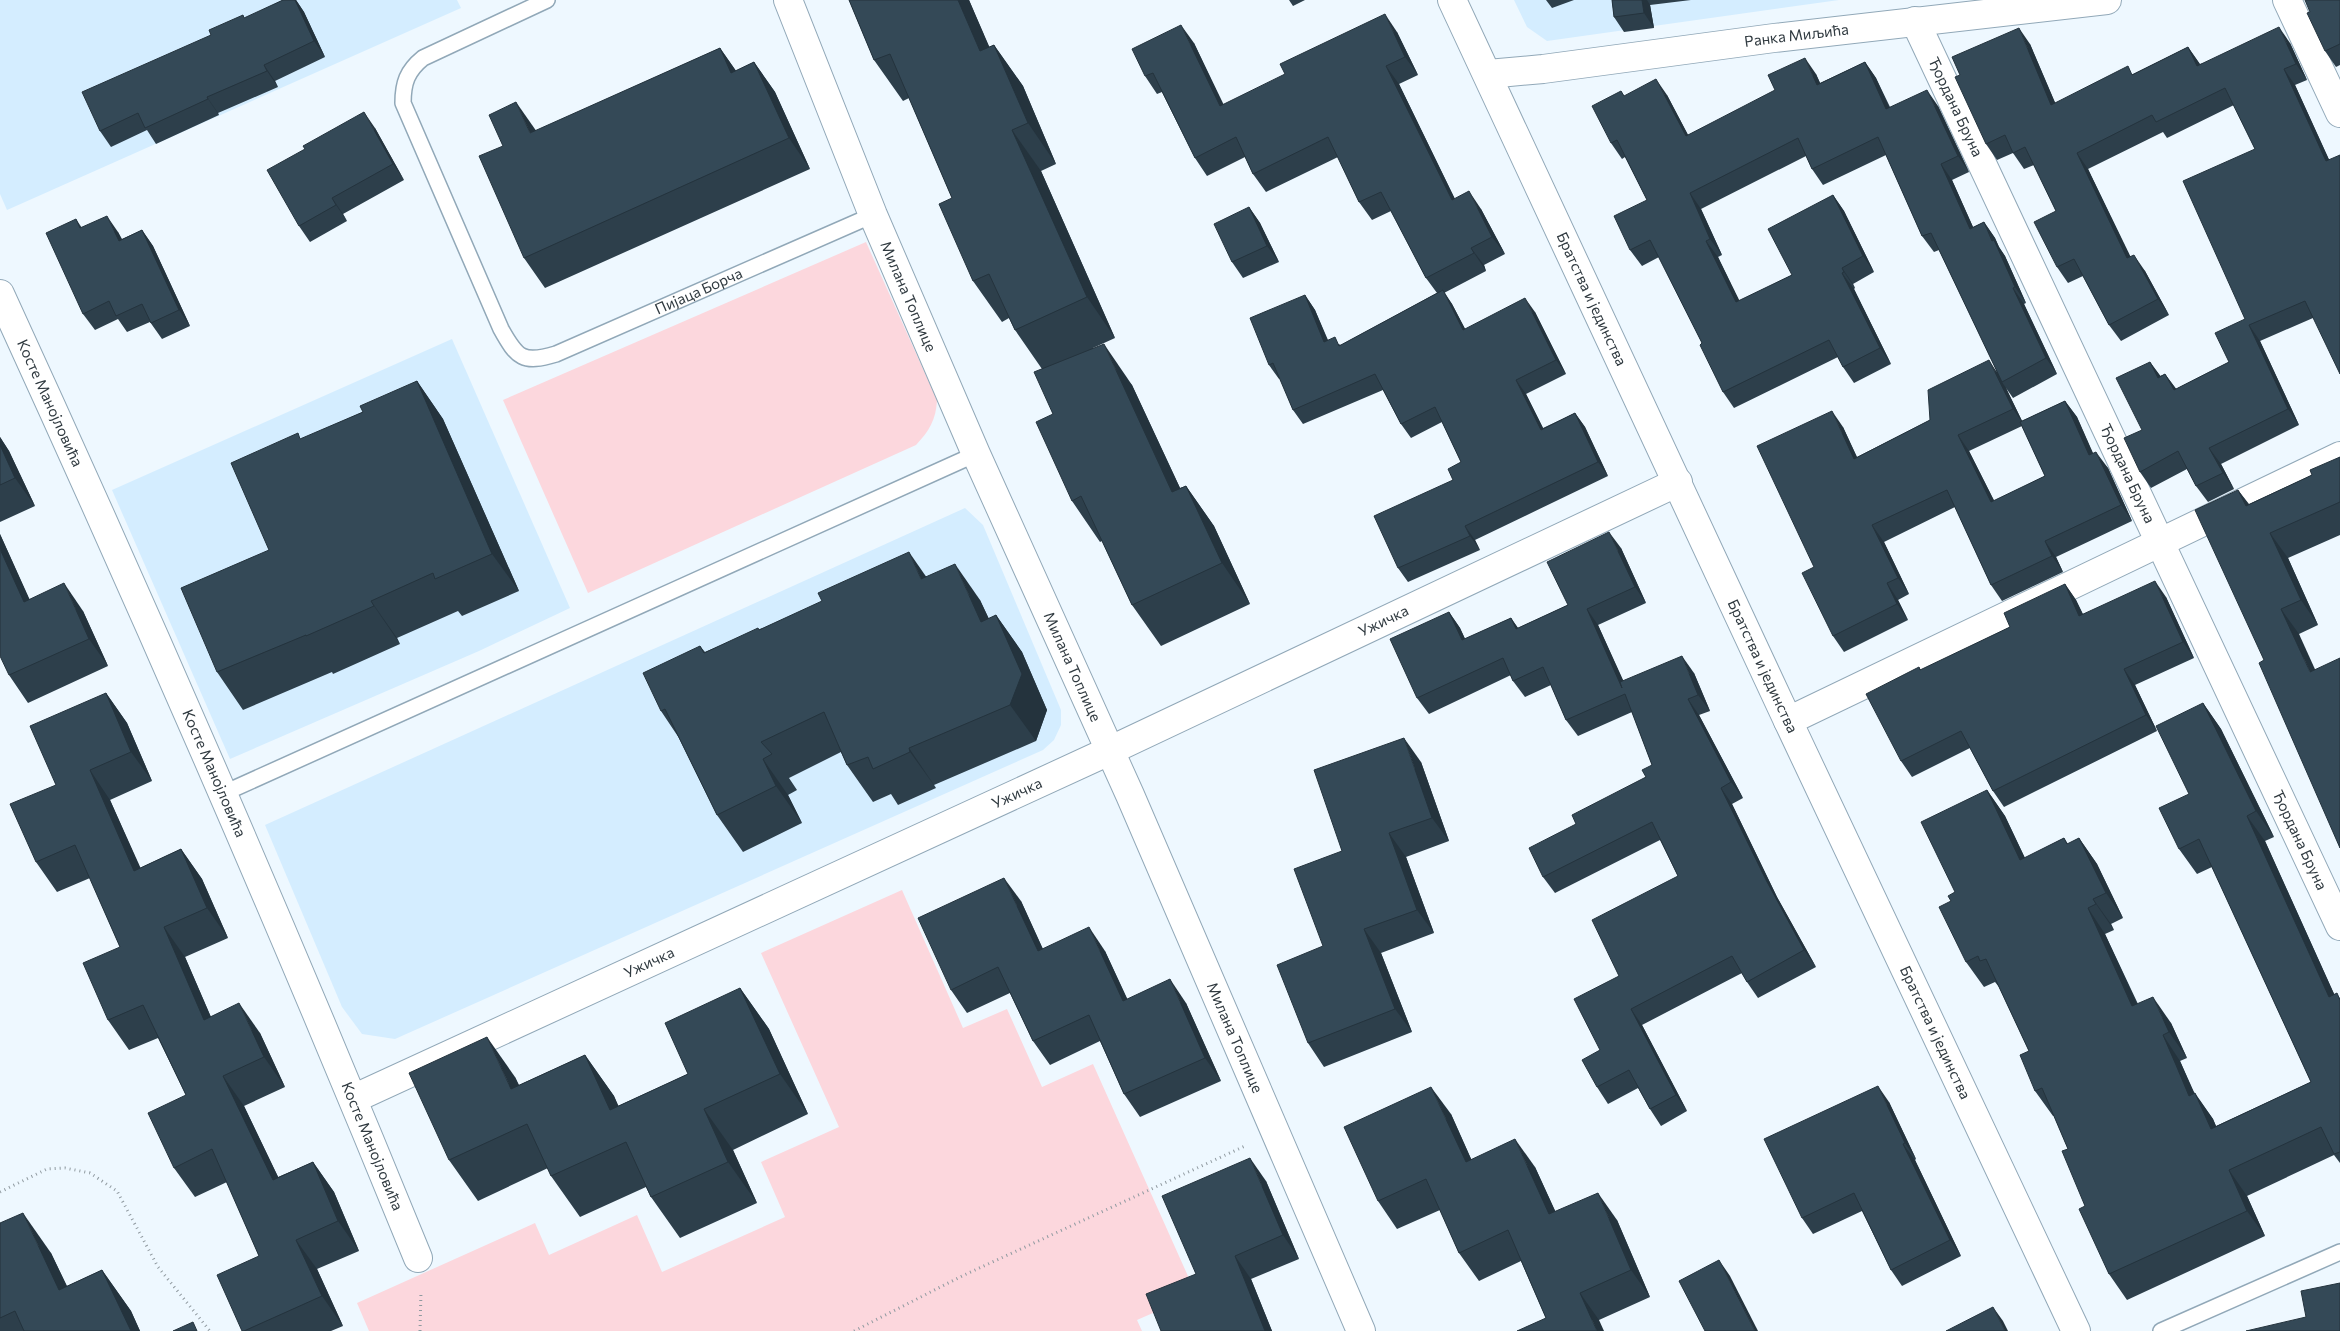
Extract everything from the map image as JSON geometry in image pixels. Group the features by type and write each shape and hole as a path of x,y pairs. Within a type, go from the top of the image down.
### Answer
{"street":[{"name":"Милана Топлице","path":"788,0 873,215 1361,1331"},
{"name":"Братства и јединства","path":"1452,0 1788,721 2076,1331"},
{"name":"Ранка Миљића","path":"1488,74 1915,21 2107,0"},
{"path":"2287,0 2340,113"},
{"name":"Ђордана Бруна","path":"1915,21 2340,926"},
{"name":"Косте Манојловића","path":"0,294 117,547 353,1099 418,1258"},
{"path":"1788,721 2340,456"},
{"name":"Ужичка","path":"353,1099 1109,751 1678,482"}],"lane":[{"name":"Пијаца Борча","path":"547,0 423,58 411,67 403,90 407,112 501,329 510,346 523,358 536,360 556,354 873,215"},
{"path":"222,794 976,454"},
{"path":"2161,1331 2340,1252"}],"path":[{"path":"854,1331 962,1276 1275,1132"},
{"path":"0,1192 46,1169 65,1168 90,1172 117,1191 158,1267 210,1331"},
{"path":"418,1258 422,1301 420,1331"}],"shaded area":[{"path":"0,0 457,0 461,8 7,210 0,194"},
{"path":"1514,0 1839,0 1547,41 1527,27"},
{"path":"866,242 937,400 931,425 925,435 916,445 588,593 503,400"},
{"path":"452,339 570,608 479,651 230,759 112,490"},
{"path":"965,508 983,525 1061,710 1061,725 1054,740 1043,750 395,1039 362,1034 342,1007 265,825"},
{"path":"902,890 963,1028 1007,1009 1042,1087 1093,1064 1196,1294 1137,1320 1142,1331 369,1331 357,1303 535,1223 549,1255 637,1215 662,1272 785,1217 761,1162 839,1127 761,953"}],"building":[{"path":"283,0 295,0 314,41 264,65 267,71 207,97 208,99 145,128 138,113 100,131 82,92 211,35 209,30 243,15 244,18"},
{"path":"849,0 958,0 980,51 994,45 1028,123 1012,130 1087,297 1015,330 989,274 973,281 939,204 952,198 890,54 874,60"},
{"path":"1612,0 1642,0 1644,13 1614,17"},
{"path":"2305,0 2340,0 2340,44 2325,51 2307,13 2310,12"},
{"path":"1385,14 1405,57 1386,66 1452,200 1469,191 1492,237 1471,248 1474,253 1426,278 1381,192 1359,202 1328,137 1253,174 1236,137 1195,158 1153,73 1145,76 1132,49 1181,25 1220,106 1285,74 1280,64"},
{"path":"2279,27 2296,64 2284,69 2326,161 2340,155 2340,374 2305,301 2249,325 2288,409 2209,448 2223,473 2196,486 2178,451 2140,472 2124,438 2142,430 2116,378 2150,362 2158,378 2165,374 2174,390 2229,362 2215,333 2245,319 2183,181 2255,149 2225,88 2156,122 2152,115 2077,153 2127,258 2134,255 2158,299 2109,325 2074,259 2057,267 2034,222 2056,211 2025,147 2013,153 2005,135 1986,144 1955,77 1960,75 1952,57 2019,28 2051,105 2128,66 2132,75 2188,47 2197,66"},
{"path":"720,48 731,73 754,62 789,138 524,258 479,156 503,146 489,115 516,102 530,133"},
{"path":"1805,58 1817,85 1865,62 1886,109 1927,90 1958,156 1941,164 1970,229 1984,222 1992,241 1994,240 2015,287 2013,288 2046,358 2002,382 1931,233 1922,236 1878,137 1812,169 1798,138 1690,193 1710,239 1706,241 1736,302 1792,275 1768,229 1833,195 1863,256 1842,268 1844,272 1842,273 1880,348 1843,367 1829,340 1723,392 1700,345 1702,343 1650,240 1630,250 1614,216 1647,200 1617,140 1611,143 1592,106 1621,91 1624,96 1656,79 1686,136 1775,90 1768,75"},
{"path":"364,112 393,164 332,198 336,205 299,226 267,170 305,149 303,146"},
{"path":"1249,207 1267,246 1232,262 1214,224"},
{"path":"107,216 119,241 142,230 179,310 151,323 142,304 116,316 109,301 83,314 46,233 76,219 80,228"},
{"path":"1443,290 1463,330 1525,298 1556,360 1516,380 1541,430 1575,413 1598,462 1465,526 1470,536 1398,568 1374,516 1453,480 1448,469 1461,462 1435,407 1401,424 1375,374 1293,410 1273,363 1269,365 1250,318 1305,295 1324,342 1335,337 1339,346"},
{"path":"1104,344 1172,492 1186,486 1222,563 1132,605 1081,496 1072,501 1036,422 1053,414 1034,372"},
{"path":"1989,360 2013,409 1958,435 1991,502 2045,476 2020,422 2065,401 2089,455 2096,452 2121,505 2045,541 2052,556 1991,585 1947,490 1872,525 1898,578 1887,583 1897,604 1833,636 1802,573 1814,567 1757,446 1832,411 1854,459 1930,420 1928,390"},
{"path":"417,381 492,554 435,579 433,573 371,601 374,606 217,672 181,588 269,550 231,463 298,433 300,439 363,412 360,406"},
{"path":"0,445 15,478 0,485"},
{"path":"2340,457 2340,502 2270,533 2301,600 2281,609 2310,672 2340,658 2340,848 2259,663 2264,660 2195,510 2238,490 2246,506 2312,475 2310,470"},
{"path":"1609,532 1635,587 1587,609 1622,688 1620,682 1682,656 1698,695 1688,699 1731,782 1721,788 1766,880 1804,950 1747,982 1732,956 1631,1009 1676,1095 1650,1109 1629,1070 1597,1087 1582,1060 1600,1050 1574,999 1619,976 1592,920 1678,876 1652,822 1543,877 1529,848 1576,824 1572,815 1646,777 1642,770 1652,765 1625,694 1566,720 1543,667 1513,681 1503,658 1417,698 1390,639 1449,612 1462,640 1511,618 1516,629 1568,605 1547,562"},
{"path":"0,549 24,602 64,583 89,639 9,675 0,656"},
{"path":"909,552 921,579 955,564 981,622 996,615 1022,674 1010,705 909,748 910,752 873,769 868,757 847,765 824,712 761,742 772,754 763,759 776,786 717,815 665,709 661,711 643,673 700,646 704,653 758,628 759,630 822,601 818,593"},
{"path":"2155,581 2183,642 2124,669 2146,715 1993,791 1961,731 1901,761 1866,694 1919,667 1920,670 2010,627 2004,613 2065,584 2079,616"},
{"path":"106,693 131,752 90,770 134,871 181,849 207,908 164,927 204,1020 239,1003 264,1057 223,1076 273,1180 313,1162 338,1221 296,1240 322,1296 244,1331 242,1331 217,1275 259,1256 212,1149 174,1168 148,1113 186,1095 143,1005 108,1020 83,963 120,947 75,845 36,862 10,804 56,785 30,726"},
{"path":"2203,703 2256,811 2247,816 2329,997 2337,993 2340,1000 2340,1152 2334,1154 2321,1127 2229,1170 2247,1211 2109,1274 2079,1209 2085,1206 2062,1151 2068,1149 2042,1088 2035,1091 2020,1055 2029,1051 1986,959 1980,961 1978,956 1966,962 1939,907 1951,901 1948,896 1955,892 1921,822 1987,790 2020,860 2064,838 2067,844 2079,838 2106,893 2093,899 2096,904 2088,908 2132,1006 2153,997 2169,1032 2163,1035 2189,1096 2195,1093 2211,1129 2311,1082 2199,839 2179,849 2159,808 2189,794 2156,726"},
{"path":"1404,738 1432,818 1389,833 1417,910 1364,929 1395,1009 1308,1043 1277,965 1323,946 1294,869 1342,851 1314,770"},
{"path":"1004,878 1038,951 1089,927 1123,1001 1170,979 1205,1058 1124,1094 1089,1015 1033,1041 998,967 951,990 918,918"},
{"path":"740,988 780,1074 704,1109 728,1162 651,1197 626,1142 551,1176 527,1124 449,1160 409,1073 487,1037 511,1089 585,1055 610,1110 688,1074 665,1023"},
{"path":"1878,1086 1905,1143 1903,1144 1950,1240 1891,1270 1854,1193 1802,1218 1764,1139"},
{"path":"1431,1087 1466,1162 1515,1139 1549,1214 1598,1193 1631,1270 1580,1293 1597,1331 1517,1331 1546,1318 1508,1230 1459,1253 1426,1179 1378,1201 1344,1127"},
{"path":"1250,1158 1283,1235 1235,1256 1265,1331 1161,1331 1146,1294 1196,1274 1162,1196"},
{"path":"23,1213 59,1290 102,1270 131,1331 24,1331 15,1311 0,1318 0,1223"},
{"path":"1719,1260 1755,1331 1705,1331 1679,1281"},
{"path":"2340,1283 2340,1331 2246,1331 2306,1317 2301,1291"},
{"path":"1993,1307 2005,1331 1946,1331"},
{"path":"193,1322 197,1331 173,1331"}]}
